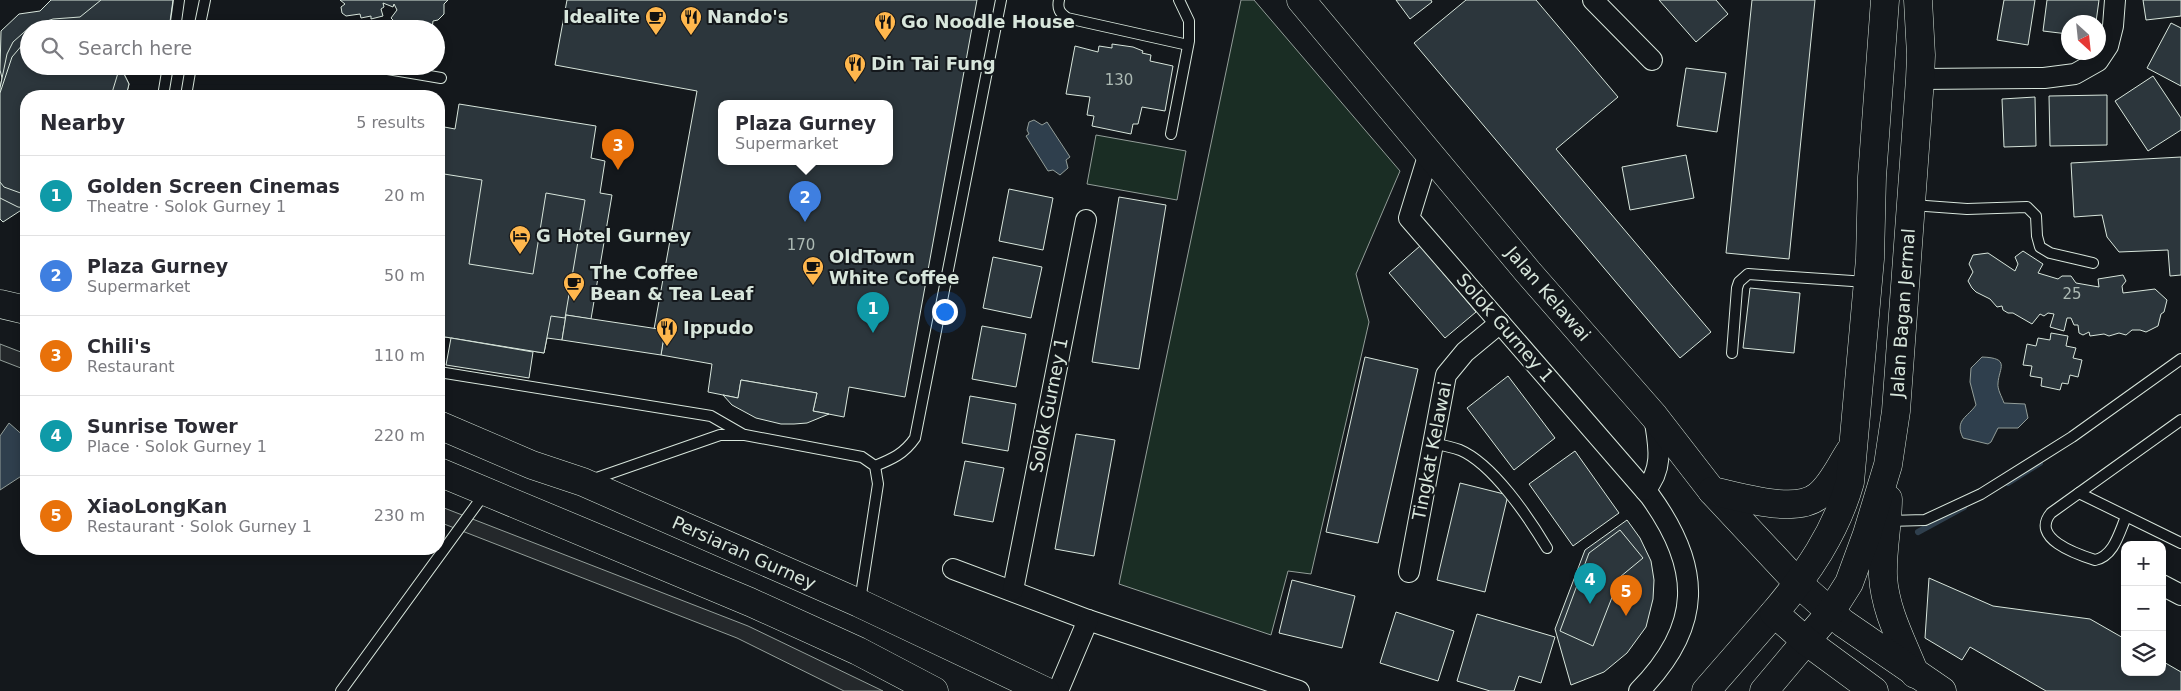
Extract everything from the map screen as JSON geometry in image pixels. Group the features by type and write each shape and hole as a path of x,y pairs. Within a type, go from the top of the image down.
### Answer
{"main road":[{"name":"Jalan Kelawai","path":"1302,0 1528,272 1654,416 1712,491 1799,584 1830,613 1942,691"},
{"path":"1706,691 1799,584 1818,557 1850,482 1869,270 1872,177 1885,0"},
{"name":"Jalan Bagan Jermal","path":"1830,613 1849,583 1867,534 1888,465 1896,410 1920,80 1921,55 1918,0"},
{"path":"1877,125 1894,90 1904,82 1920,80"},
{"path":"1869,270 1887,222 1898,211 1912,205"},
{"path":"0,304 20,309"},
{"name":"Persiaran Gurney","path":"445,428 532,465 583,482 859,603 1045,691"},
{"path":"1712,491 1783,504 1808,502 1818,496 1829,485 1854,445"},
{"path":"1888,465 1888,521 1883,574 1886,601 1915,674"},
{"path":"445,475 750,602 858,651 934,691"},
{"path":"1774,613 1806,642 1874,691"},
{"path":"1764,691 1830,613"}],"street":[{"path":"1593,0 1652,60"},
{"path":"1920,80 2044,78 2075,74 2098,62 2108,46 2113,26 2115,0"},
{"name":"Solok Gurney 1","path":"1429,153 1409,218 1645,490 1667,519 1678,542 1686,568 1688,601 1683,627 1653,677 1639,691"},
{"name":"Solok Gurney 1","path":"1012,590 1086,220"},
{"name":"Tingkat Kelawai","path":"1409,572 1446,375 1465,352 1500,323"},
{"path":"1645,490 1654,480 1658,467 1659,449 1654,416"},
{"path":"953,569 1088,620 1299,691"},
{"path":"2164,586 2181,595"},
{"path":"1058,691 1088,620"}],"lane":[{"path":"176,20 179,0"},
{"path":"201,20 205,0"},
{"path":"875,466 907,450 915,438 1001,0"},
{"path":"1059,0 1060,13 1067,18 1188,45"},
{"path":"1171,134 1188,45 1189,21 1179,0"},
{"path":"164,90 166,75"},
{"path":"187,90 190,75"},
{"path":"422,75 440,78"},
{"path":"1912,205 1967,209 2026,207 2036,216 2037,236 2040,247 2050,253 2093,263"},
{"path":"1732,353 1737,288 1739,282 1748,274 1869,270"},
{"path":"1888,521 1925,520 1981,494 2072,437 2181,359"},
{"path":"445,373 711,416 745,435"},
{"path":"2126,517 2111,550 2101,559 2095,560 2053,541 2047,535 2044,527 2046,519 2051,513 2181,420"},
{"path":"583,482 720,435 745,435 854,455 869,460 875,466 878,484 859,603"},
{"path":"1433,443 1461,450 1487,469 1527,514 1548,548"},
{"path":"445,548 486,492"},
{"path":"2079,493 2181,543"},
{"path":"341,691 440,555"}],"green space":[{"path":"1241,0 1254,0 1400,171 1356,274 1369,322 1311,574 1288,571 1271,635 1119,584"},
{"path":"1096,135 1186,151 1177,200 1087,184"}],"shaded area":[{"path":"0,344 20,352 20,368 0,360"},
{"path":"445,508 748,626 883,691 844,691 737,638 445,524"}],"water":[{"path":"1034,120 1042,125 1047,122 1070,157 1066,160 1068,168 1060,175 1053,170 1048,171 1026,136 1029,134 1027,130 1029,122"},
{"path":"1982,357 1997,359 2000,362 2001,368 1998,385 2004,403 2025,404 2028,418 2018,428 1998,428 1988,444 1963,438 1960,427 1963,419 1976,405 1970,382 1971,368"},
{"path":"9,423 20,433 20,477 0,490 0,436"}],"building":[{"path":"51,0 173,0 170,20 20,20 20,75 124,75 129,84 128,90 20,90 20,211 3,222 0,219 1,31 19,14 40,11"},
{"path":"101,0 173,0 170,20 50,20 80,17"},
{"path":"340,0 448,0 444,4 444,14 438,20 393,20 391,18 397,10 394,4 393,7 383,3 384,7 381,9 383,16 371,19 371,16 361,18 360,14 346,16 342,13 341,7 345,4"},
{"path":"567,0 977,0 905,397 849,387 844,417 813,411 817,393 741,380 738,398 708,392 712,364 661,355 665,330 654,329 697,91 555,65"},
{"path":"1396,0 1431,0 1432,2 1410,19"},
{"path":"1466,0 1536,0 1618,97 1556,149 1711,332 1680,358 1414,43"},
{"path":"1659,0 1716,0 1728,14 1696,42"},
{"path":"1752,0 1815,0 1789,259 1726,253"},
{"path":"2004,0 2035,0 2028,45 1997,40"},
{"path":"2047,0 2099,0 2097,15 2061,15 2061,33 2043,31"},
{"path":"2143,0 2181,0 2181,16 2146,20"},
{"path":"2171,23 2181,28 2181,86 2147,68"},
{"path":"20,36 20,75 124,75 129,84 128,90 20,90 20,207 0,198 0,88 7,54 13,42"},
{"path":"1112,44 1133,47 1143,51 1142,53 1151,55 1150,61 1173,66 1165,111 1142,107 1138,124 1133,124 1131,134 1092,126 1094,116 1087,115 1090,97 1066,94 1075,46 1098,52 1099,46 1112,48"},
{"path":"20,48 20,75 117,75 113,90 20,90 20,193 4,187 0,182 0,93 12,57"},
{"path":"1686,68 1726,73 1717,132 1677,126"},
{"path":"2153,76 2181,118 2181,130 2148,151 2115,101"},
{"path":"2107,95 2107,145 2050,146 2049,96"},
{"path":"2035,97 2036,146 2004,147 2002,99"},
{"name":"G Hotel Gurney","path":"459,104 596,126 591,158 605,161 600,193 612,195 591,319 566,315 562,340 547,338 544,353 445,337 445,127 455,129"},
{"path":"1686,155 1694,198 1630,210 1622,167"},
{"path":"2181,157 2181,275 2170,276 2168,250 2119,252 2107,237 2102,215 2074,217 2071,163"},
{"path":"445,174 482,180 469,264 533,274 546,193 585,200 565,318 551,316 544,353 445,337"},
{"path":"1009,189 1053,198 1043,250 999,241"},
{"path":"1119,197 1166,205 1139,369 1092,362"},
{"path":"1420,246 1476,312 1445,338 1389,273"},
{"path":"2023,251 2043,264 2038,273 2058,279 2062,276 2071,276 2076,283 2099,287 2098,279 2123,275 2126,281 2122,286 2123,293 2155,289 2167,300 2158,326 2146,332 2132,330 2126,335 2119,333 2109,336 2104,334 2090,336 2089,332 2083,335 2079,333 2078,325 2074,325 2071,318 2067,318 2064,331 2050,327 2054,314 2048,313 2044,316 2040,314 2032,324 2013,313 2003,310 2002,306 1997,307 1990,299 1972,288 1968,281 1973,272 1969,264 1973,255 1988,253 2015,271 2018,264 2015,257"},
{"path":"993,257 1042,267 1031,318 983,308"},
{"path":"1750,288 1800,293 1794,353 1743,348"},
{"path":"566,315 665,330 661,355 562,340"},
{"path":"982,326 1026,334 1016,387 972,379"},
{"path":"2051,333 2068,336 2066,346 2076,348 2073,358 2082,360 2078,377 2070,375 2068,384 2062,383 2060,390 2041,386 2042,378 2030,376 2032,366 2023,365 2027,344 2036,346 2038,338 2050,340"},
{"path":"451,338 533,352 529,378 446,365"},
{"path":"1365,357 1418,369 1378,543 1326,532"},
{"path":"1508,376 1555,438 1514,470 1467,408"},
{"path":"741,380 817,393 813,411 829,414 807,423 794,424 781,424 756,418 732,405 723,395 738,398"},
{"path":"970,396 1016,404 1008,451 962,443"},
{"path":"1076,434 1115,440 1094,556 1055,549"},
{"path":"1575,451 1619,513 1573,546 1529,484"},
{"path":"965,461 1004,468 993,522 954,515"},
{"path":"1460,483 1508,495 1485,592 1437,580"},
{"path":"1627,520 1640,538 1651,561 1654,580 1653,599 1646,627 1627,653 1604,672 1571,685 1555,629 1585,550"},
{"path":"1620,530 1643,558 1620,577 1593,646 1560,631 1589,553"},
{"path":"1929,578 1993,606 2090,619 2121,637 2121,676 2166,676 2166,663 2181,672 2181,691 2046,691 1970,647 1962,660 1925,638"},
{"path":"1292,580 1355,596 1342,648 1279,633"},
{"path":"1396,612 1454,631 1438,681 1380,663"},
{"path":"1477,614 1555,637 1541,683 1519,676 1514,691 1490,691 1457,681"}],"waterway":[{"path":"2008,483 2040,463"},
{"path":"1918,532 1964,507"}],"place":[{"name":"Idealite","path":"656,36"},
{"name":"Nando's","path":"691,36"},
{"name":"Go Noodle House","path":"885,41"},
{"name":"Din Tai Fung","path":"855,83"},
{"name":"Chili's","path":"618,170"},
{"name":"Plaza Gurney","path":"805,222"},
{"name":"G Hotel Gurney","path":"520,255"},
{"name":"OldTown White Coffee","path":"813,286"},
{"name":"The Coffee Bean & Tea Leaf","path":"574,302"},
{"name":"Golden Screen Cinemas","path":"873,333"},
{"name":"Ippudo","path":"667,347"},
{"name":"Sunrise Tower","path":"1590,604"},
{"name":"XiaoLongKan","path":"1626,616"}]}
